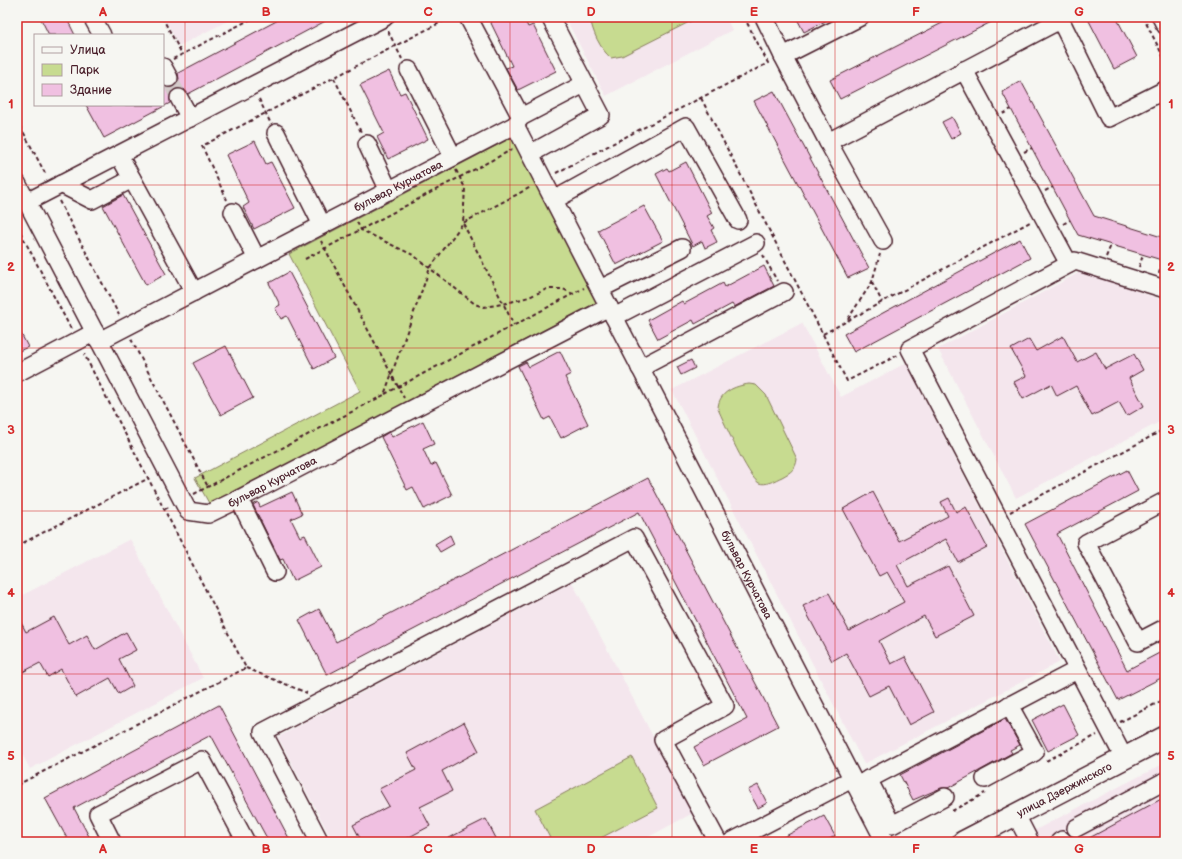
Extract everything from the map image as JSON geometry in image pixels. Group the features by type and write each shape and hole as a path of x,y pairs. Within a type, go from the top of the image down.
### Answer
{"main road":[{"name":"улица Дзержинского","path":"963,842 1165,737"}],"street":[{"path":"92,17 101,34"},
{"path":"468,17 518,121 584,84"},
{"path":"527,148 601,115 550,17"},
{"path":"764,17 828,142 883,241"},
{"path":"783,56 860,17"},
{"path":"1161,17 1165,25"},
{"path":"27,202 378,19"},
{"path":"828,142 1060,19 1109,118 1165,90"},
{"path":"409,70 452,158"},
{"path":"964,70 1069,264"},
{"path":"180,98 190,118"},
{"name":"бульвар Курчатова","path":"97,336 126,327 452,158 518,121 527,148 611,312 859,781 885,842"},
{"path":"554,200 686,127 738,220"},
{"path":"276,133 319,227"},
{"path":"367,144 389,191"},
{"path":"119,155 194,292"},
{"path":"57,187 92,200 132,179"},
{"name":"бульвар Курчатова","path":"17,183 188,511 208,514 410,410 611,312"},
{"path":"233,212 257,259"},
{"path":"611,312 756,243"},
{"path":"598,286 682,248"},
{"path":"1124,758 910,349 1075,261 1165,289"},
{"path":"640,368 784,292"},
{"path":"17,373 97,336"},
{"path":"239,499 275,572"},
{"path":"1165,501 1086,543 1138,642 1165,628"},
{"path":"320,842 263,732 634,538 725,706 663,740 718,842"},
{"path":"731,842 859,781 1077,670"},
{"path":"985,779 1035,752 1009,705"},
{"path":"112,842 98,814 202,760 246,842"},
{"path":"859,781 892,825 945,797"},
{"path":"1076,828 1165,781"},
{"path":"1016,814 1030,842"}],"path":[{"path":"162,17 182,54"},
{"path":"167,68 182,54 255,17"},
{"path":"233,212 202,146 451,17"},
{"path":"384,395 430,268 463,223 768,63 744,17"},
{"path":"1143,17 1165,60"},
{"path":"378,19 396,46 409,70"},
{"path":"334,78 367,144"},
{"path":"252,86 276,133"},
{"path":"701,98 847,380 910,349"},
{"path":"17,120 57,187 126,327 208,487"},
{"path":"305,259 460,177 527,148"},
{"path":"452,158 466,188 463,223 514,325"},
{"path":"350,210 360,230 413,255 475,304 483,307 503,304 529,297 547,289 563,289 573,294"},
{"path":"823,334 1043,215"},
{"path":"319,227 325,248 410,410"},
{"path":"848,320 872,282 883,241"},
{"path":"756,243 784,292"},
{"path":"872,282 882,302"},
{"path":"165,509 384,395 573,294 598,286"},
{"path":"998,518 1165,429"},
{"path":"17,546 149,478 246,668 325,700"},
{"path":"17,785 246,668"}],"shaded area":[{"path":"164,17 235,17 179,46"},
{"path":"565,17 726,17 732,30 606,96"},
{"path":"1082,271 1165,301 1165,419 1016,498 938,349"},
{"path":"802,323 841,397 906,363 1060,662 864,764 672,390"},
{"path":"130,539 203,678 30,769 17,745 17,598"},
{"path":"572,582 693,813 639,842 333,842 278,737"},
{"path":"1165,763 1165,842 1012,842"}],"green space":[{"path":"590,17 699,17 622,56 611,58 603,50 597,39"},
{"path":"513,137 599,301 210,505 195,478 360,391 289,254"},
{"path":"749,384 756,385 766,395 797,459 796,465 790,472 765,484 759,483 754,479 737,449 718,409 721,398 724,394 738,386"},
{"path":"632,757 658,808 593,842 552,842 535,809"}],"building":[{"path":"40,17 66,17 74,34 48,34"},
{"path":"284,17 333,17 188,94 184,89 175,89 170,93 170,103 104,138 87,106 164,106 164,86 168,88 174,87 179,79 178,73"},
{"path":"488,17 523,17 528,27 533,25 556,71 518,90 506,68 512,66"},
{"path":"796,17 833,17 804,32"},
{"path":"954,17 1001,17 840,99 830,80"},
{"path":"1087,17 1116,17 1137,57 1114,69"},
{"path":"389,71 400,94 405,92 428,139 388,159 377,137 384,133 360,85"},
{"path":"1021,81 1094,216 1165,238 1165,261 1078,235 1002,92"},
{"path":"774,91 869,268 848,278 754,101"},
{"path":"952,117 961,133 951,139 942,122"},
{"path":"255,141 266,164 271,162 295,208 254,229 243,207 249,203 226,155"},
{"path":"686,162 712,213 707,216 714,228 711,230 717,242 705,248 702,241 693,246 656,174 667,168 669,171"},
{"path":"123,195 166,274 146,285 103,206"},
{"path":"644,206 663,241 616,265 598,230"},
{"path":"1020,239 1030,258 854,352 844,334"},
{"path":"764,266 774,286 734,307 732,304 695,324 693,320 658,339 648,320 682,301 684,304 723,283 725,287"},
{"path":"289,272 334,358 314,369 287,316 281,319 275,308 280,305 269,283"},
{"path":"17,326 28,347 17,352"},
{"path":"1063,336 1077,362 1096,352 1105,369 1134,354 1143,370 1129,378 1144,406 1127,416 1119,402 1092,416 1076,386 1057,396 1051,384 1023,399 1014,382 1026,376 1011,349 1029,339 1036,351"},
{"path":"226,346 253,398 221,415 193,363"},
{"path":"560,351 571,374 565,377 588,424 561,438 550,417 544,420 518,366 526,362 529,367"},
{"path":"691,360 695,368 681,375 677,367"},
{"path":"423,421 434,444 423,449 431,466 436,463 452,495 424,509 413,487 407,490 381,437 389,432 392,437"},
{"path":"1127,470 1138,491 1057,534 1127,670 1165,650 1165,676 1118,700 1025,524"},
{"path":"648,478 778,726 704,765 694,747 747,719 639,512 327,675 299,620 319,609 336,642"},
{"path":"292,492 302,514 291,519 300,537 305,535 321,567 293,581 283,559 280,560 253,505 258,502 260,507"},
{"path":"873,492 899,541 948,516 941,502 949,498 956,512 966,507 987,547 958,562 946,539 897,565 908,586 948,566 974,616 935,636 924,616 879,641 891,664 905,657 934,712 909,725 889,686 869,696 846,653 832,661 803,606 829,593 849,631 904,602 887,572 879,576 843,509"},
{"path":"450,535 454,544 440,552 435,544"},
{"path":"17,615 26,632 54,617 69,645 87,635 95,650 126,632 136,650 119,659 133,686 119,694 110,678 76,697 61,669 48,677 40,663 17,675"},
{"path":"1063,704 1079,735 1048,751 1032,720"},
{"path":"219,705 291,842 269,842 211,735 74,808 92,842 69,842 45,798"},
{"path":"1005,719 1020,745 1010,750 1012,753 948,788 941,788 913,800 900,775"},
{"path":"464,722 479,751 442,771 452,791 420,807 430,826 400,842 362,842 353,825 389,806 379,789 416,770 407,753"},
{"path":"758,785 767,803 758,808 748,790"},
{"path":"1165,797 1165,842 1082,842"},
{"path":"824,816 835,836 824,842 774,842"},
{"path":"486,819 498,842 442,842 464,830"}],"tunnel":[{"path":"169,78 179,98"}]}
